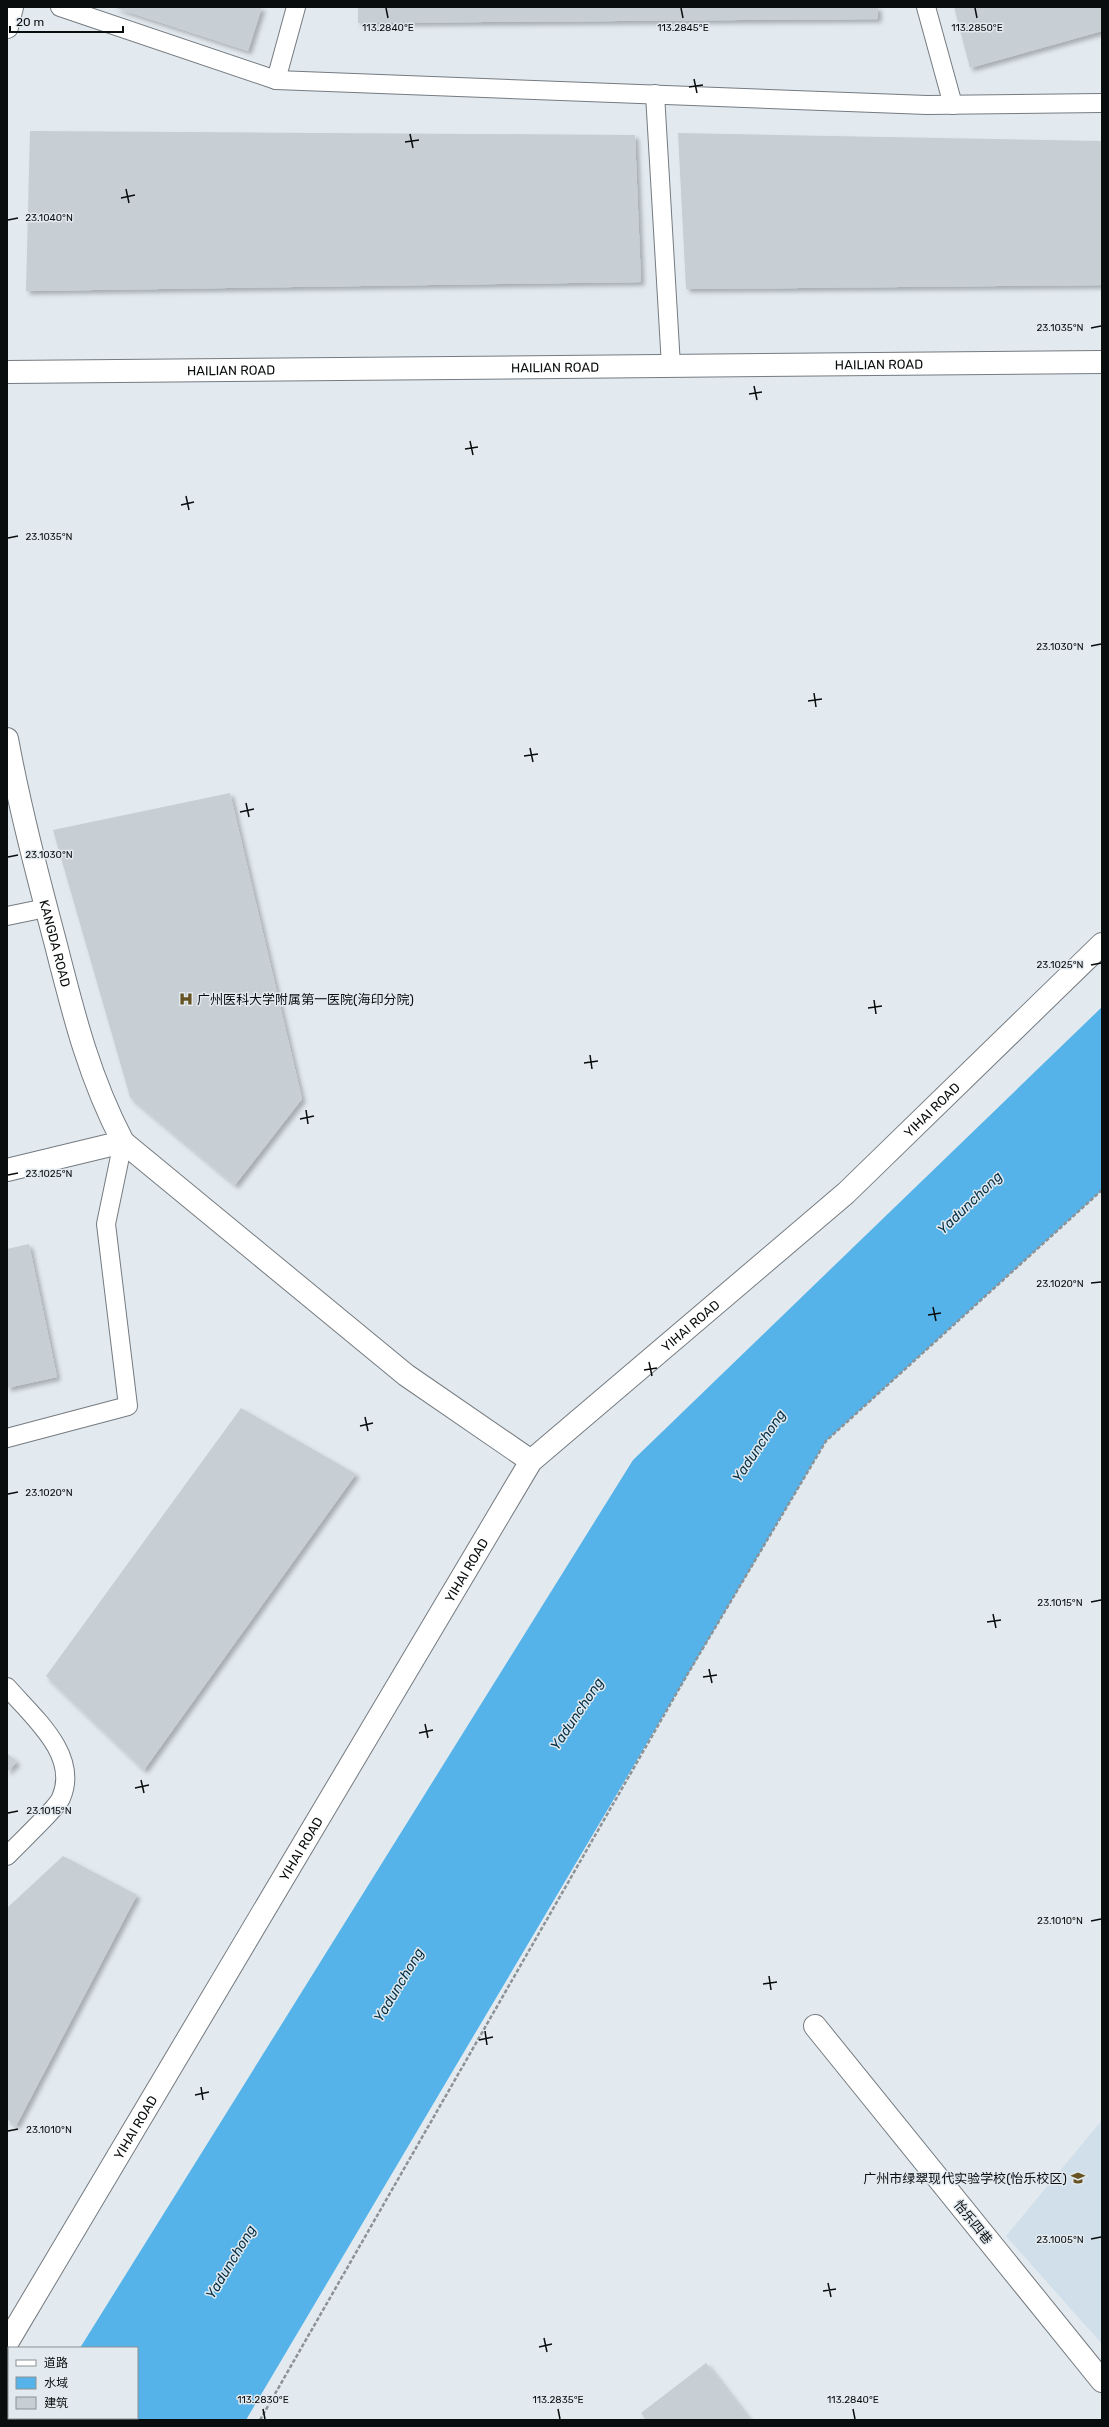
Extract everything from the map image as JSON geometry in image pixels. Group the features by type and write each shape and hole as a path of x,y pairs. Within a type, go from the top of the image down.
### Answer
{"street":[{"path":"7,27 12,7"},
{"name":"HAILIAN ROAD","path":"7,372 1102,362"},
{"name":"KANGDA ROAD","path":"7,739 32,858 82,1048 105,1108 122,1142"},
{"name":"YIHAI ROAD","path":"7,2343 530,1461 846,1194 1102,944"},
{"path":"7,1170 122,1142 406,1375 530,1461"},
{"name":"怡乐四巷","path":"815,2026 1102,2381"}],"lane":[{"path":"60,7 276,80 953,105 1102,103"},
{"path":"276,80 296,7"},
{"path":"926,7 953,105"},
{"path":"655,94 671,366"},
{"path":"7,916 46,908"},
{"path":"7,1438 128,1406 106,1224 122,1142"},
{"path":"7,1687 58,1748 66,1771 61,1798 7,1856"}],"path":[{"path":"260,2420 683,1682 826,1441 1102,1190"}],"shaded area":[{"name":"广州市绿翠现代实验学校(怡乐校区)","path":"1102,2120 1102,2344 1006,2236"}],"water":[{"name":"Yadunchong","path":"1102,1007 1102,1190 826,1441 246,2420 35,2420 138,2419 138,2347 81,2347 633,1460"}],"building":[{"path":"113,7 262,7 248,51"},
{"path":"358,7 878,7 878,19 358,23"},
{"path":"954,7 1102,7 1102,31 970,68"},
{"path":"30,131 635,135 641,282 26,291"},
{"path":"678,133 1102,141 1102,285 686,289"},
{"path":"230,793 302,1099 235,1185 130,1097 53,830"},
{"path":"29,1244 57,1377 7,1388 7,1249"},
{"path":"241,1408 356,1474 144,1770 46,1676"},
{"path":"7,1753 17,1762 7,1772"},
{"path":"63,1856 137,1895 16,2126 7,2119 7,1908"},
{"path":"706,2363 750,2420 646,2420 641,2413"}],"place":[{"name":"广州医科大学附属第一医院(海印分院)","path":"186,999"},
{"name":"广州市绿翠现代实验学校(怡乐校区)","path":"1078,2178"}]}
